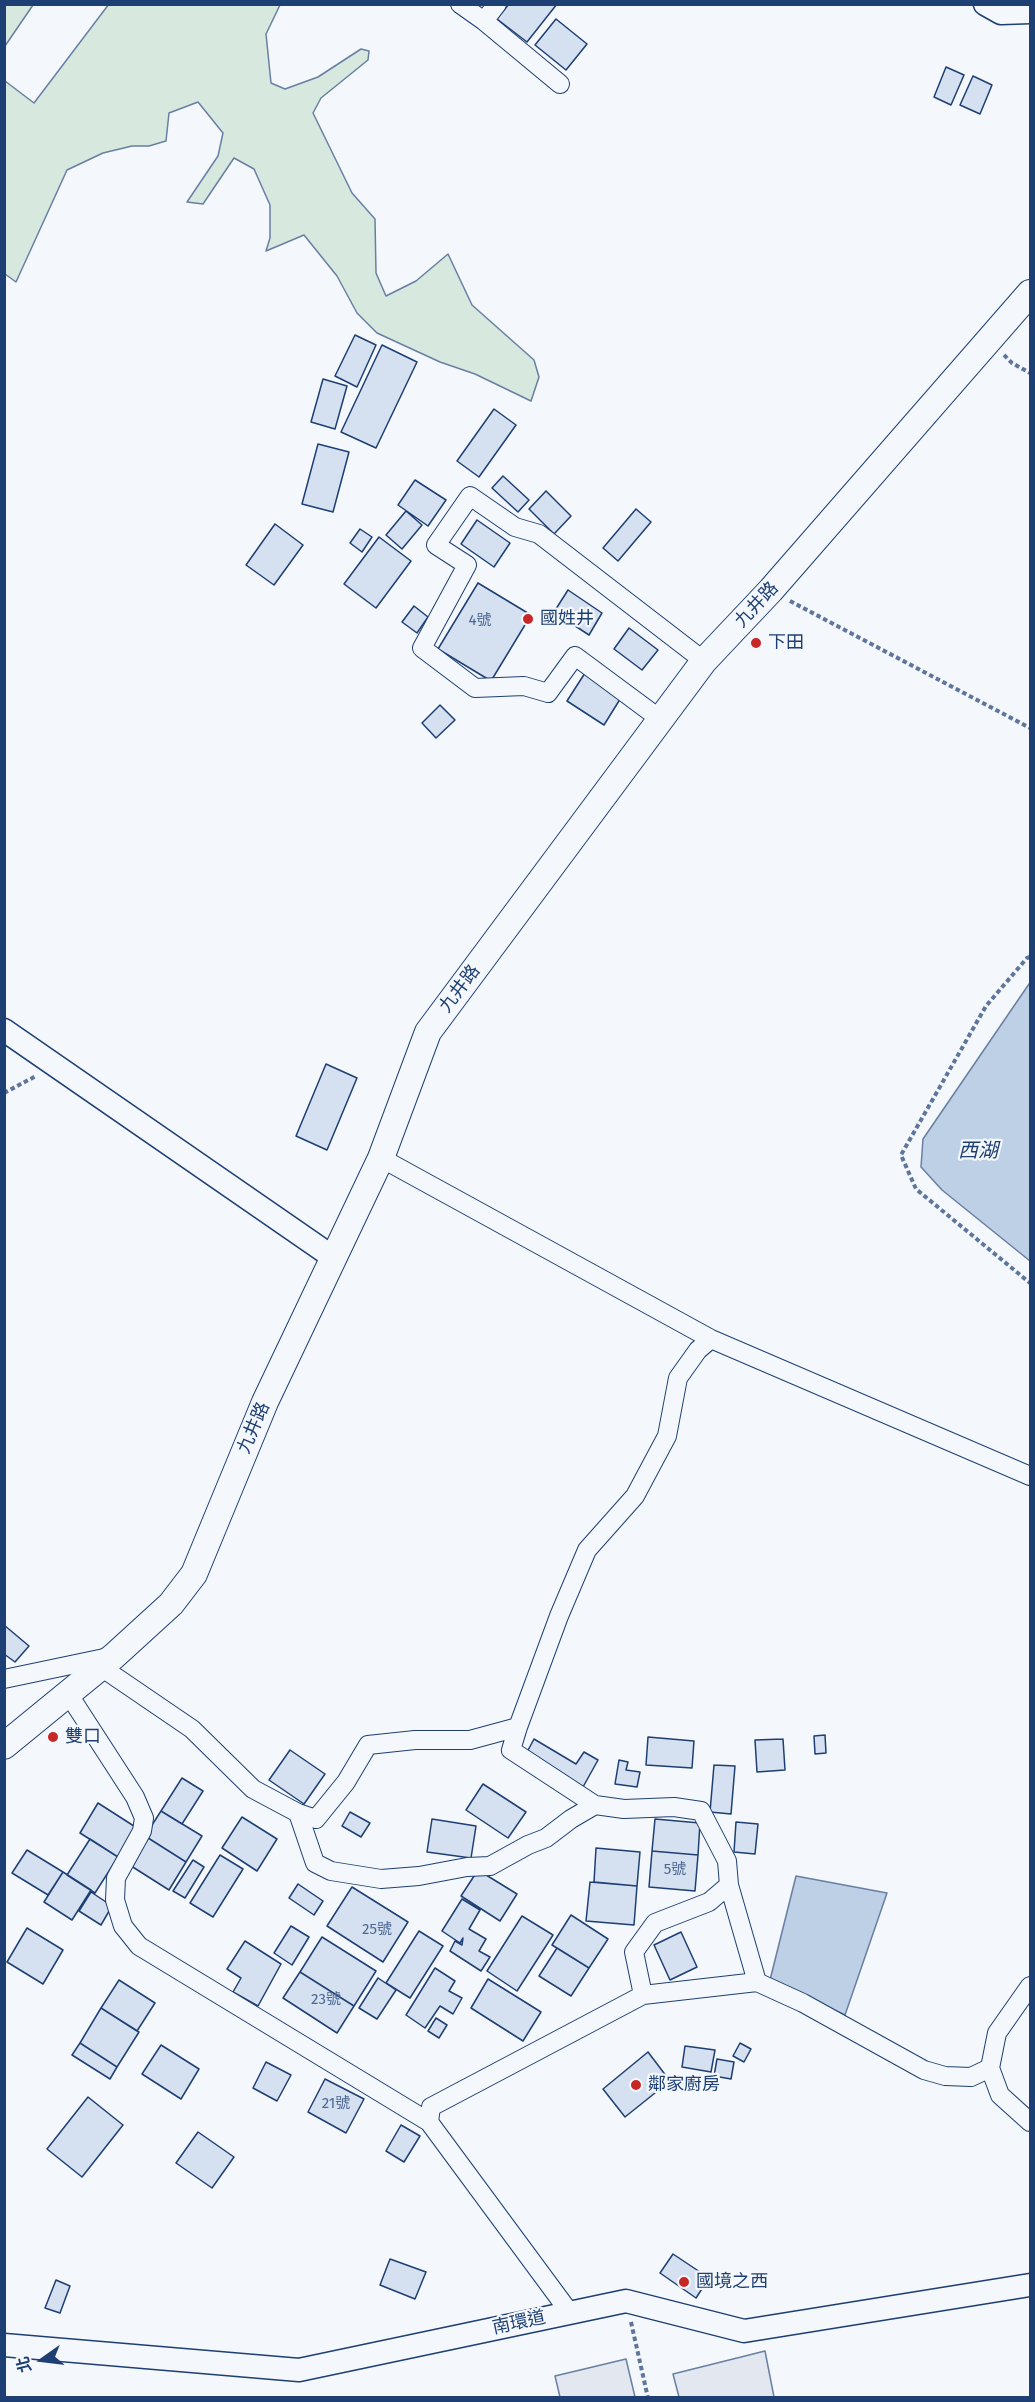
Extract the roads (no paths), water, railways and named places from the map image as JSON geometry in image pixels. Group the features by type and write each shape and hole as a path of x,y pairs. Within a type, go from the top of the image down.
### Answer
{"main road":[{"name":"九井路","path":"4,1746 69,1695 171,1604 194,1574 265,1402 381,1158 428,1032 704,661 771,590 1030,293"}],"street":[{"path":"460,4 560,84"},
{"path":"484,21 497,4"},
{"path":"985,4 1001,13 1030,12"},
{"path":"660,719 575,656 549,693 524,686 475,688 422,648 468,565 436,545 470,496 515,528 539,534 704,661"},
{"path":"4,1029 334,1258"},
{"path":"381,1158 711,1339 1030,1476"},
{"path":"711,1339 698,1350 678,1378 667,1436 635,1496 587,1550 559,1616 511,1750 595,1805 624,1809 674,1807 701,1811 727,1861 729,1885 757,1982"},
{"path":"4,1679 108,1661 192,1729 253,1789 298,1813 316,1819 346,1782 368,1745 415,1740 470,1740 518,1727"},
{"path":"69,1695 135,1797 144,1818 142,1832 116,1878 115,1900 123,1926 139,1946 429,2122 570,2313"},
{"path":"298,1813 315,1863 331,1871 381,1879 490,1866 546,1838 595,1805"},
{"path":"643,1995 634,1952 656,1923 709,1902 729,1885"},
{"path":"429,2122 431,2107 643,1995 757,1982 803,2003 924,2070 945,2076 971,2077 990,2068"},
{"path":"1030,1986 997,2033 990,2068 1000,2095 1030,2122"},
{"name":"南環道","path":"4,2345 299,2370 626,2301 744,2331 1030,2285"}],"water":[{"name":"西湖","path":"1029,984 1030,1261 942,1190 921,1167 923,1139"},
{"path":"796,1876 887,1893 845,2015 770,1980"}],"place":[{"name":"國姓井","path":"528,619"},
{"name":"下田","path":"756,643"},
{"name":"雙口","path":"53,1737"},
{"name":"鄰家廚房","path":"636,2085"},
{"name":"國境之西","path":"684,2282"}]}
